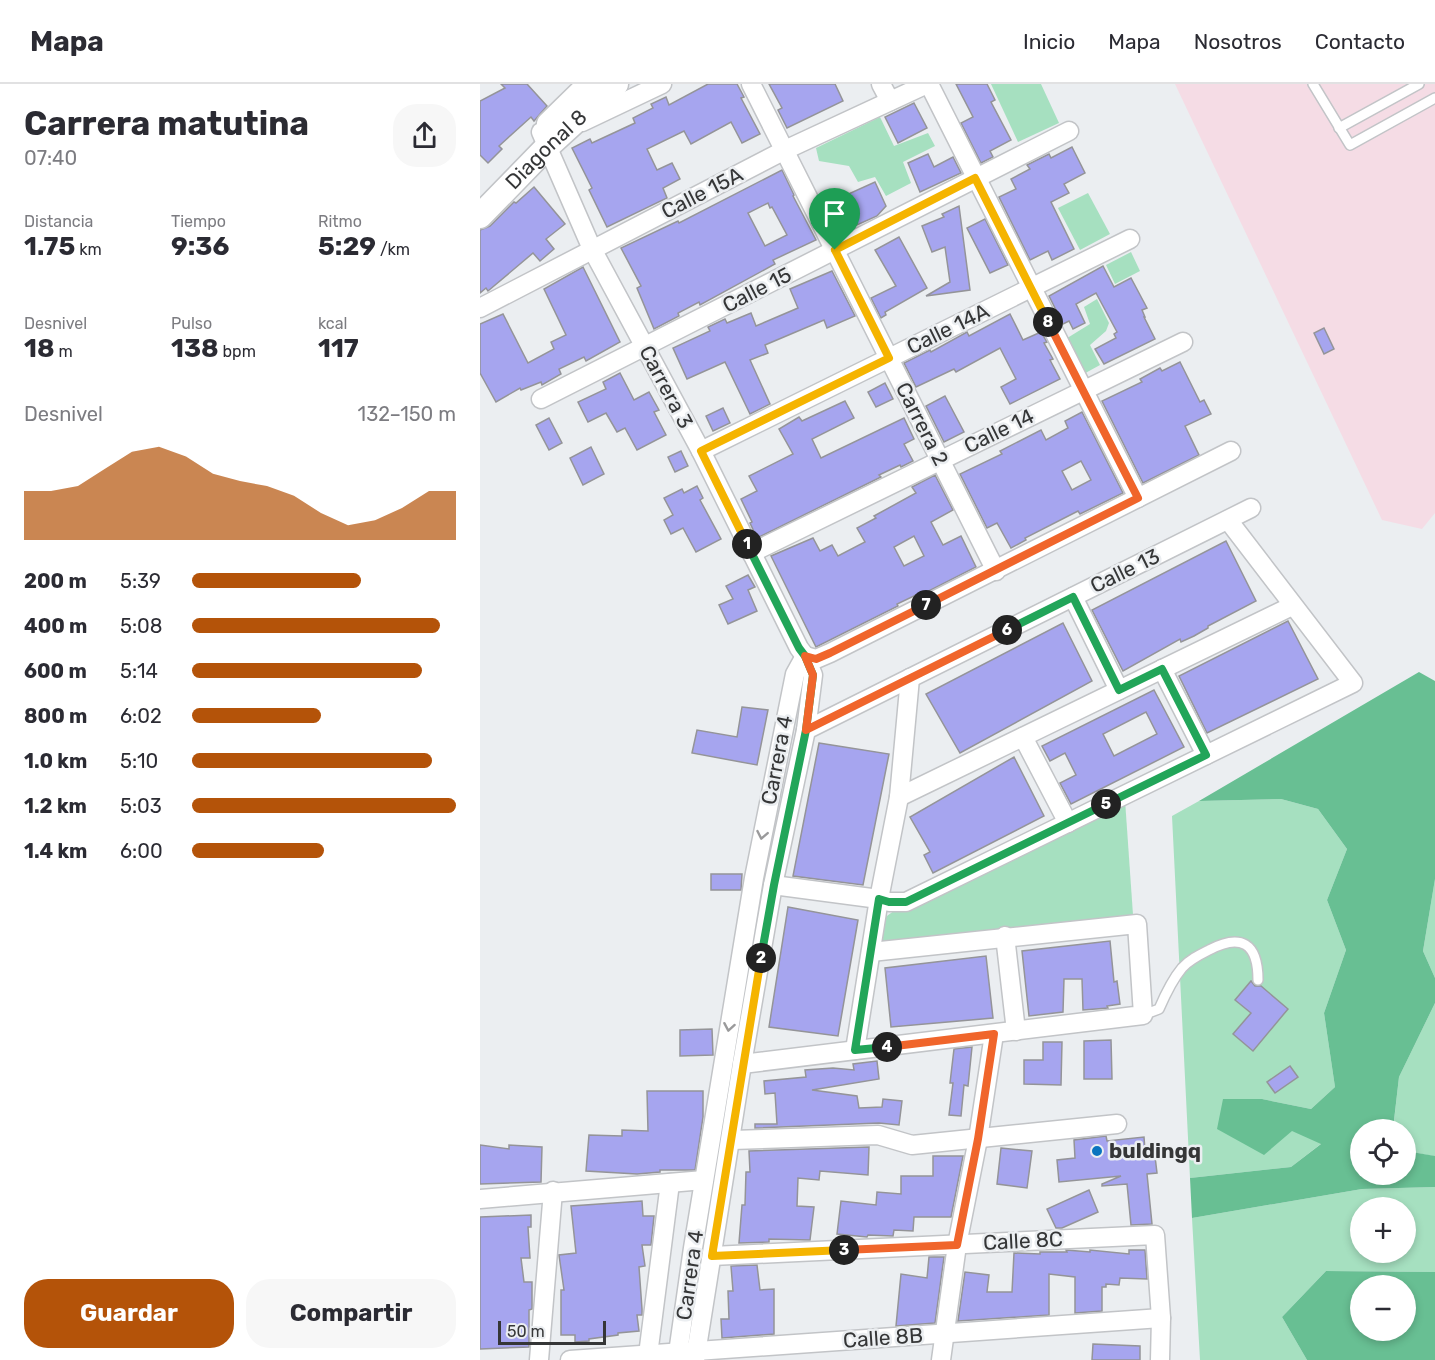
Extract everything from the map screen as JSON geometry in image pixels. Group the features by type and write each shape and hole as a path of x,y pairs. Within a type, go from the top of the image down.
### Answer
{"street":[{"name":"Diagonal 8","path":"480,216 590,84"},
{"name":"Diagonal 8","path":"480,192 544,140 566,130 616,84"},
{"path":"566,130 662,84"},
{"name":"Carrera 2","path":"751,84 996,571"},
{"path":"881,84 890,101"},
{"path":"928,84 1138,498"},
{"name":"Calle 15A","path":"480,308 785,150 928,84"},
{"name":"Calle 15","path":"541,399 1069,131"},
{"name":"Carrera 3","path":"544,140 592,249 701,451 805,656"},
{"name":"Calle 14A","path":"701,451 1130,239"},
{"name":"Calle 14","path":"751,553 1183,342"},
{"path":"805,656 816,659 830,653 1232,451"},
{"name":"Calle 13","path":"806,730 1251,508"},
{"path":"774,885 889,902 906,902 1353,683 1228,520"},
{"path":"1073,597 1119,690"},
{"path":"899,797 1292,606"},
{"name":"Carrera 4","path":"687,1356 712,1256 732,1140 742,1064 774,885 806,730 813,675 805,656"},
{"name":"Carrera 4","path":"687,1356 704,1180 754,878 795,674 805,656"},
{"path":"1162,669 1206,755"},
{"path":"855,1050 879,899 899,797 910,678"},
{"path":"1023,737 1068,823"},
{"path":"742,1064 1143,1016 1137,924 1005,936 871,952"},
{"path":"1005,936 1016,1031"},
{"path":"941,1360 957,1245 978,1139 994,1034"},
{"path":"732,1140 878,1135 912,1145 1117,1124"},
{"path":"480,1199 553,1191 704,1180"},
{"path":"648,1355 670,1183"},
{"path":"539,1360 553,1191"},
{"name":"Calle 8C","path":"712,1256 1155,1235 1161,1318"},
{"path":"1160,1360 1161,1318"},
{"name":"Calle 8B","path":"570,1360 648,1355 687,1356 1161,1318"}],"lane":[{"path":"1313,84 1350,145 1435,98"},
{"path":"1339,128 1419,84"},
{"path":"1143,1016 1160,1009 1182,967 1192,959 1233,940 1244,943 1253,951 1258,964 1258,980"}],"shaded area":[{"path":"1175,84 1435,84 1435,513 1422,529 1382,520"}],"green space":[{"path":"991,84 1041,84 1059,123 1018,142"},
{"path":"880,117 894,146 928,133 935,146 903,162 911,183 886,196 875,177 858,182 849,166 819,161 816,148"},
{"path":"1088,193 1110,234 1080,250 1058,208"},
{"path":"1131,252 1140,271 1115,284 1106,265"},
{"path":"1097,299 1109,323 1106,331 1090,345 1100,365 1080,376 1064,340 1090,324 1084,307"},
{"path":"1419,672 1435,681 1435,879 1423,951 1435,978 1435,1003 1399,1077 1394,1119 1350,1119 1350,1185 1416,1185 1416,1153 1435,1156 1435,1187 1362,1189 1192,1218 1190,1178 1291,1167 1321,1144 1292,1131 1264,1155 1217,1129 1223,1099 1262,1099 1311,1109 1335,1087 1324,1013 1346,950 1327,900 1347,849 1318,809 1281,799 1199,801"},
{"path":"1281,799 1318,809 1347,849 1327,900 1346,950 1324,1013 1335,1087 1311,1109 1262,1099 1292,1130 1322,1143 1291,1167 1190,1178 1172,816 1199,801"},
{"path":"1125,800 1133,915 871,952 876,924 906,902"},
{"path":"1435,879 1435,978 1423,951"},
{"path":"1435,1003 1435,1156 1416,1153 1416,1119 1394,1119 1399,1077"},
{"path":"1435,1187 1435,1272 1326,1271 1282,1317 1307,1360 1200,1360 1192,1218 1362,1189"},
{"path":"1326,1271 1435,1272 1435,1360 1307,1360 1282,1317"}],"building":[{"path":"501,84 527,84 547,106 534,121 531,117 499,146 502,149 488,163 480,155 480,101 505,88"},
{"path":"708,84 737,84 744,97 741,98 760,134 742,143 731,122 691,144 684,131 647,149 657,170 672,163 680,179 663,188 667,198 607,227 589,190 592,188 572,148 590,139 592,143 635,123 633,118 653,108 651,104 666,97 669,105"},
{"path":"769,84 835,84 843,101 787,128 778,110 782,108"},
{"path":"956,84 987,84 995,100 991,102 1011,140 990,151 993,157 981,163 961,123 973,117"},
{"path":"914,103 927,128 898,143 885,117"},
{"path":"1072,147 1085,173 1064,184 1069,193 1051,202 1074,249 1052,260 1048,251 1030,260 999,197 1016,189 1011,179 1030,169 1027,165 1049,154 1051,158"},
{"path":"928,154 934,167 953,157 961,173 920,192 908,163"},
{"path":"782,170 816,240 773,260 775,264 700,305 699,302 678,313 679,316 654,329 637,288 641,286 621,248 678,221 679,223","holes":["768,203 770,208 772,207 787,235 765,246 748,213"]},
{"path":"875,182 886,206 877,216 839,233 824,205"},
{"path":"534,187 565,224 546,239 554,249 540,261 533,253 488,291 486,288 480,293 480,230 490,226 514,202 516,203"},
{"path":"959,206 970,290 926,296 950,282 945,247 932,252 922,226 944,217 942,214"},
{"path":"985,219 1008,265 990,273 967,228"},
{"path":"899,237 927,288 885,312 886,315 881,318 871,298 896,286 875,250"},
{"path":"1103,266 1114,287 1131,278 1147,308 1142,310 1155,339 1104,364 1095,349 1116,338 1114,334 1117,332 1096,293 1076,304 1085,323 1073,329 1069,321 1063,324 1049,296"},
{"path":"583,267 620,342 586,361 584,357 559,369 561,374 542,385 541,382 521,390 520,388 496,402 480,373 480,324 503,314 528,363 554,349 551,342 566,335 544,289"},
{"path":"832,271 855,316 827,328 824,320 765,345 768,353 750,360 770,404 750,414 725,362 687,379 673,348 710,331 708,327 725,319 727,323 751,313 756,326 798,308 790,289"},
{"path":"1010,314 1023,340 1041,332 1053,359 1050,360 1060,379 1010,404 1001,387 1016,379 1000,348 956,372 954,369 916,387 904,363 930,350 931,352 967,332 969,336"},
{"path":"1324,328 1334,349 1324,354 1314,333"},
{"path":"1180,362 1200,402 1204,400 1211,414 1185,426 1199,455 1143,483 1102,401 1142,382 1140,379 1160,368 1162,371"},
{"path":"620,373 634,400 649,392 659,410 654,412 666,435 637,450 625,428 617,432 606,413 588,422 578,402 606,389 603,382"},
{"path":"885,383 893,399 876,407 868,392"},
{"path":"945,396 964,432 944,442 926,406"},
{"path":"845,401 854,418 812,439 821,458 904,418 914,439 904,444 913,461 879,475 881,477 757,538 741,499 757,491 749,476 793,454 779,429 799,417 802,421"},
{"path":"723,408 730,423 713,431 706,416"},
{"path":"1082,412 1123,493 1080,514 1078,511 1025,538 1026,540 1011,548 997,523 987,528 960,474 1002,454 1000,451 1041,430 1046,440 1068,428 1065,421","holes":["1081,461 1091,480 1072,490 1062,471"]},
{"path":"549,418 562,443 549,450 536,425"},
{"path":"591,447 604,474 583,485 570,458"},
{"path":"681,451 688,466 675,472 668,457"},
{"path":"935,475 953,510 931,522 943,545 961,536 976,567 919,596 918,594 897,604 898,606 816,647 771,556 813,538 820,551 832,545 838,556 865,542 857,528 916,493 912,487","holes":["914,536 924,556 904,566 894,547"]},
{"path":"697,486 703,498 700,500 721,539 696,552 683,528 671,534 664,520 673,515 664,498 682,489 684,493"},
{"path":"1226,541 1256,601 1208,626 1194,636 1181,642 1180,639 1123,671 1092,610"},
{"path":"748,575 755,587 748,590 757,611 728,624 719,605 733,599 726,586"},
{"path":"1288,621 1318,679 1207,733 1179,676"},
{"path":"1063,623 1092,681 960,753 926,694"},
{"path":"1154,690 1184,747 1071,804 1060,783 1076,775 1065,753 1050,761 1042,746","holes":["1146,712 1157,734 1114,756 1103,734"]},
{"path":"742,707 768,710 757,765 692,753 697,730 737,737"},
{"path":"819,743 889,754 863,885 793,876"},
{"path":"1014,757 1044,816 933,873 924,855 930,852 910,817"},
{"path":"711,874 742,874 741,890 711,890"},
{"path":"788,907 858,920 838,1036 769,1027"},
{"path":"1110,941 1114,982 1117,981 1120,1004 1107,1006 1108,1008 1083,1010 1082,979 1064,979 1063,1012 1029,1016 1022,951"},
{"path":"986,956 993,1018 891,1027 885,968"},
{"path":"1251,981 1255,986 1261,986 1288,1009 1253,1051 1233,1034 1251,1013 1235,1000"},
{"path":"712,1029 713,1055 680,1056 680,1030"},
{"path":"1111,1040 1112,1079 1084,1079 1084,1041"},
{"path":"1043,1042 1062,1042 1061,1085 1024,1084 1024,1060 1043,1060"},
{"path":"972,1047 968,1086 964,1085 961,1116 949,1115 954,1049"},
{"path":"877,1061 879,1079 812,1090 857,1096 859,1108 882,1107 883,1099 902,1101 899,1125 879,1123 755,1128 755,1124 777,1124 775,1093 765,1094 764,1081 806,1077 805,1070 833,1068 854,1070 853,1064"},
{"path":"1290,1066 1298,1077 1275,1093 1267,1082"},
{"path":"647,1091 703,1091 703,1117 695,1170 660,1170 660,1172 637,1174 586,1171 589,1135 622,1136 622,1130 648,1131"},
{"path":"1106,1136 1107,1141 1144,1137 1145,1150 1154,1148 1157,1173 1147,1174 1152,1224 1131,1225 1127,1184 1102,1186 1121,1176 1059,1182 1057,1160 1075,1158 1074,1140"},
{"path":"480,1145 509,1149 509,1145 542,1147 541,1182 480,1184"},
{"path":"869,1147 868,1175 820,1171 819,1180 798,1178 797,1206 814,1207 810,1240 769,1239 769,1242 739,1243 742,1205 745,1205 746,1172 750,1172 749,1151"},
{"path":"1001,1148 1032,1151 1027,1188 997,1184"},
{"path":"933,1156 963,1156 951,1217 914,1217 913,1231 894,1230 893,1236 868,1235 867,1237 837,1234 841,1201 876,1205 877,1192 901,1194 901,1176 933,1176"},
{"path":"1089,1190 1098,1212 1062,1228 1056,1228 1047,1209"},
{"path":"642,1201 643,1216 654,1216 651,1245 642,1245 645,1266 639,1267 642,1315 637,1315 639,1331 575,1342 575,1335 561,1335 561,1290 564,1290 559,1255 576,1253 571,1206"},
{"path":"531,1215 531,1227 528,1227 530,1258 521,1258 524,1282 532,1282 529,1347 480,1349 480,1217"},
{"path":"1066,1250 1129,1254 1129,1250 1145,1250 1147,1279 1120,1278 1119,1285 1106,1284 1106,1287 1102,1287 1102,1311 1075,1313 1075,1277 1049,1274 1049,1315 958,1321 965,1272 989,1275 987,1292 1012,1292 1014,1253 1040,1254 1040,1252 1067,1252"},
{"path":"929,1257 944,1257 935,1323 896,1326 901,1274 927,1278"},
{"path":"757,1265 760,1290 774,1289 774,1334 722,1338 721,1319 729,1319 728,1291 733,1291 731,1266"},
{"path":"1093,1344 1140,1346 1140,1360 1092,1360"}],"place":[{"name":"buldingq","path":"1097,1151"}],"route":[{"path":"835,250 889,358 701,451 813,675 806,730 774,885 742,1064 732,1140 712,1256 957,1245 978,1139 994,1034 855,1050 879,899 889,902 906,902 1206,755 1162,669 1119,690 1073,597 806,730 813,675 805,656 816,659 830,653 1138,498 975,178 835,250"}]}
